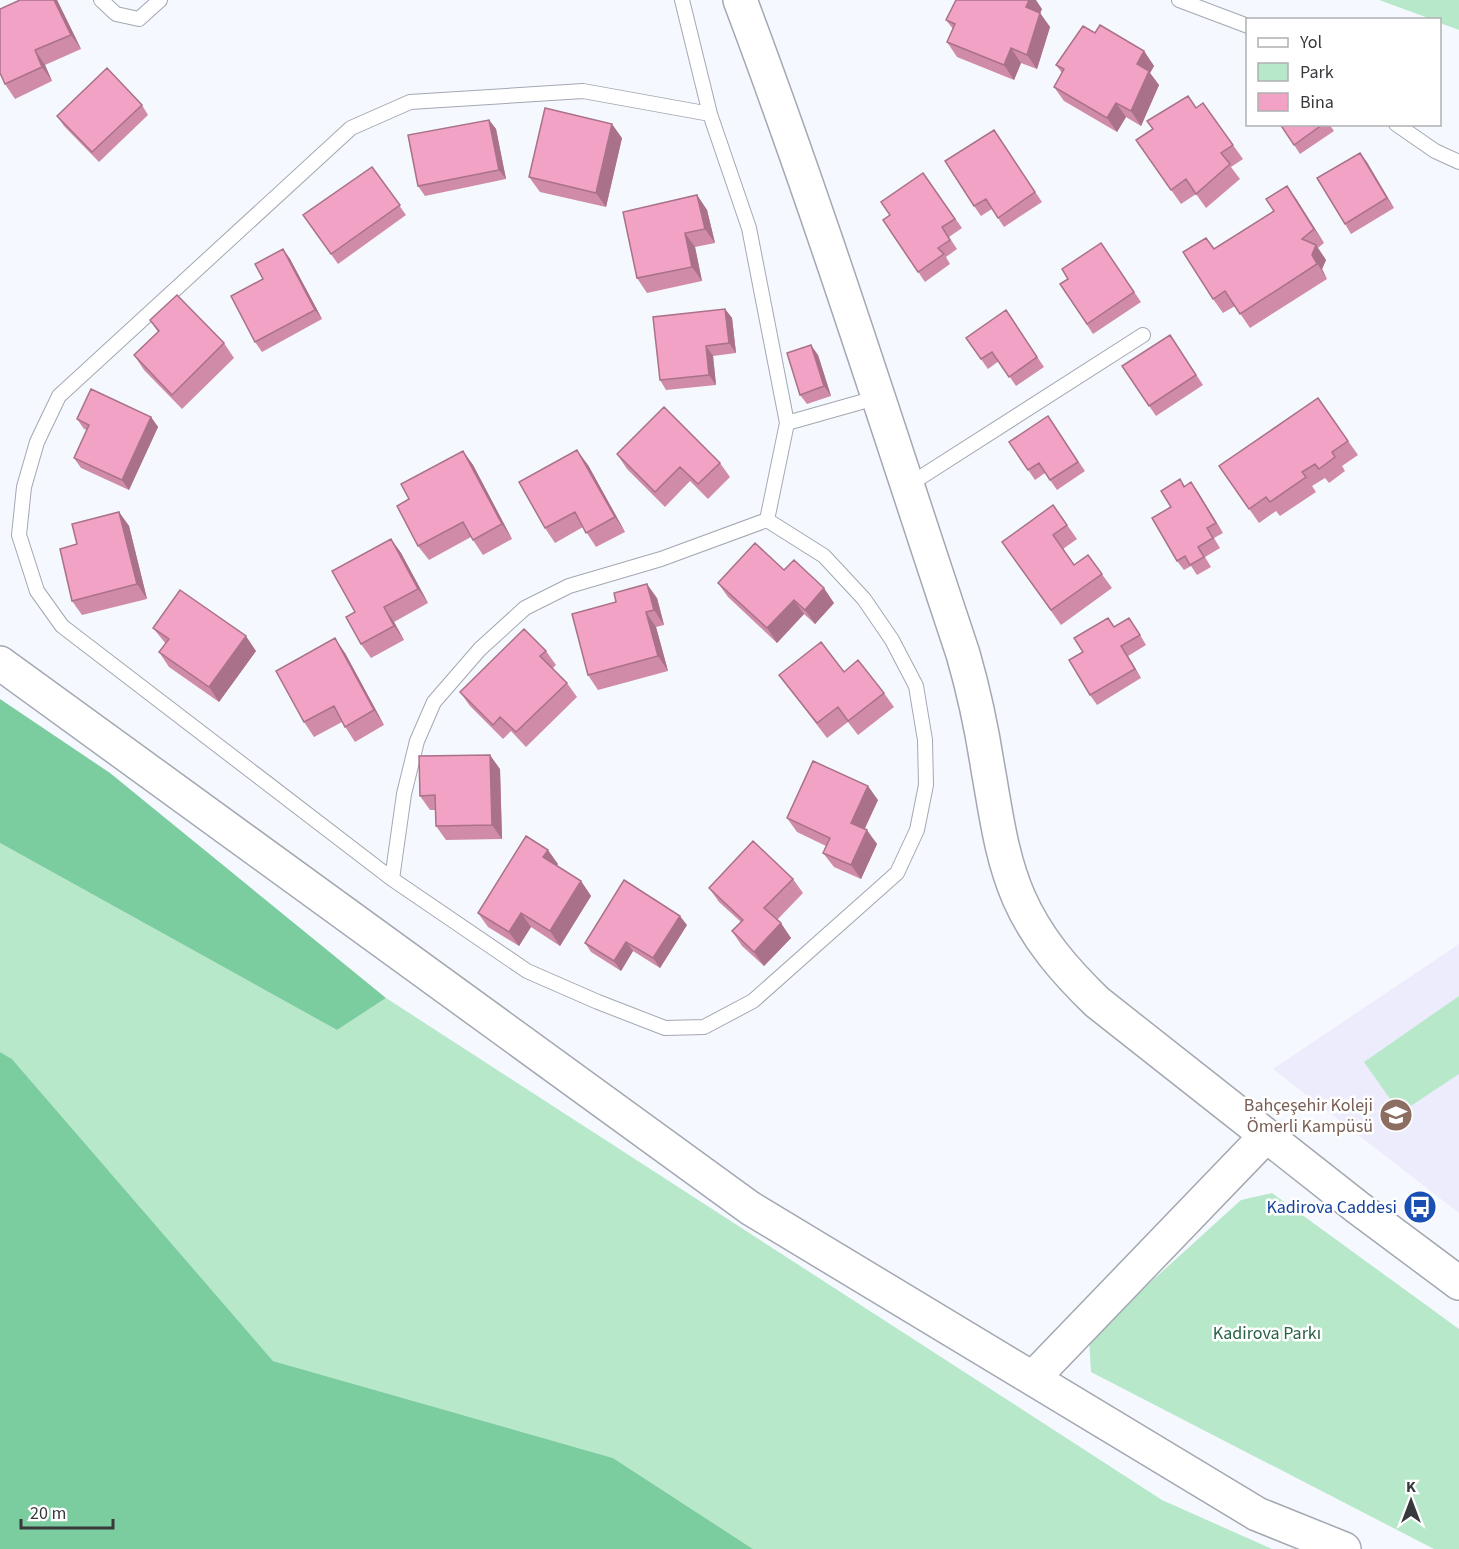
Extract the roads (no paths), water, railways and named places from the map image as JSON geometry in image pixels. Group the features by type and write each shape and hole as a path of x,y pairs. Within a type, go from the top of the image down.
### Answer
{"street":[{"path":"740,0 774,91 879,397 971,681 1007,864 1019,898 1035,930 1070,976 1097,1002 1266,1136 1459,1283"},
{"path":"0,663 750,1208 1257,1514 1344,1549"},
{"path":"1033,1378 1266,1136"}],"lane":[{"path":"100,0 116,14 139,19 160,0"},
{"path":"682,0 710,114 749,228 788,423 767,520"},
{"path":"1179,0 1246,25"},
{"path":"710,114 583,91 410,102 351,128 59,396 37,442 24,487 18,535 37,591 62,626 392,879 527,971 665,1028 704,1027 753,1001 897,873 917,830 926,785 925,740 916,687 892,640 864,598 824,556 767,520"},
{"path":"1399,126 1435,151 1459,162"},
{"path":"907,486 1143,335"},
{"path":"788,423 879,397"},
{"path":"392,879 404,794 417,741 434,702 480,649 525,608 569,586 661,559 767,520"}],"place":[{"name":"Bahçeşehir Koleji Ömerli Kampüsü","path":"1396,1115"},
{"name":"Kadirova Caddesi","path":"1420,1207"}],"park label":[{"name":"Kadirova Parkı","path":"1267,1333"}]}
